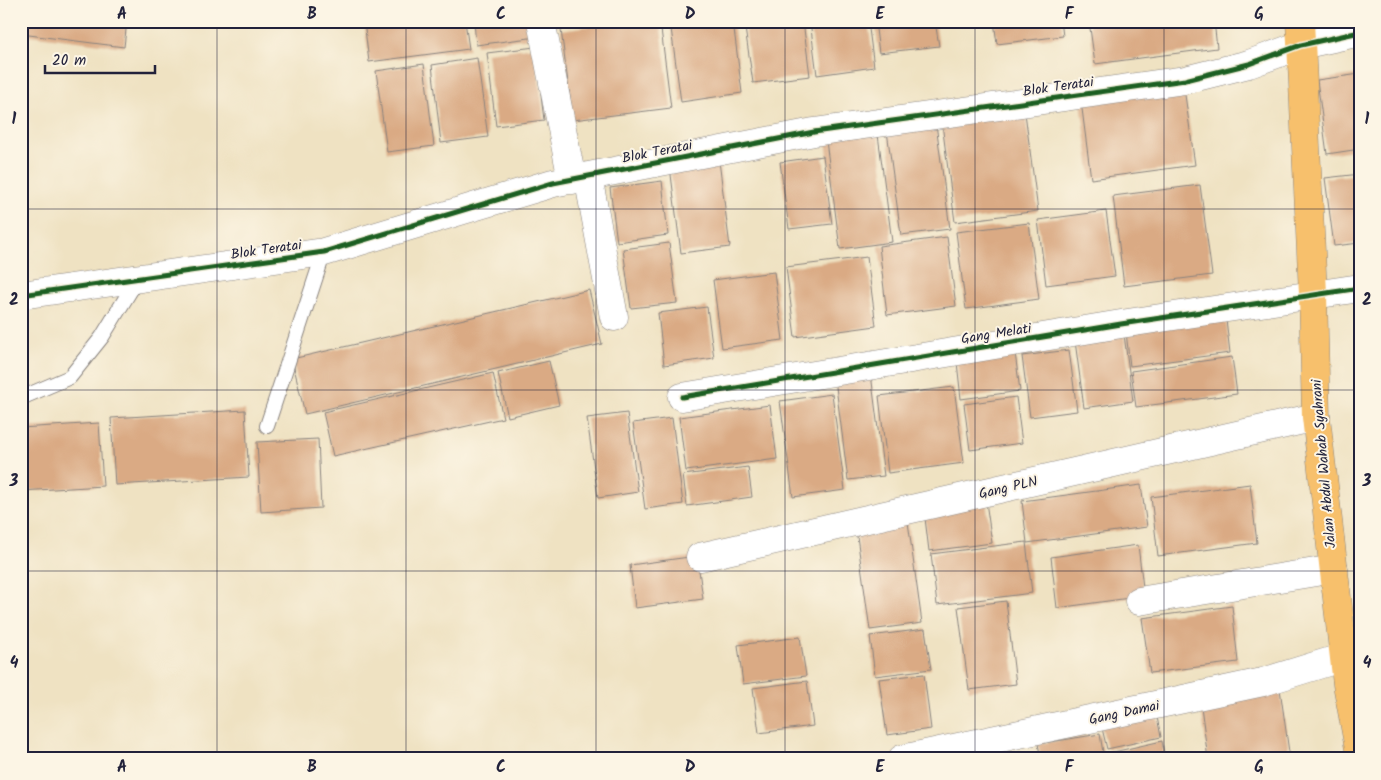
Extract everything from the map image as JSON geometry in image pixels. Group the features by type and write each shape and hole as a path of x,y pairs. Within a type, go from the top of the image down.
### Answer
{"highway":[{"name":"Jalan Abdul Wahab Syahrani","path":"1300,33 1313,294 1316,417 1344,658 1354,684 1360,754"}],"street":[{"path":"541,21 614,317"},
{"name":"Blok Teratai","path":"21,294 324,252 553,183 814,132 1185,80 1249,64 1300,33 1360,32"},
{"name":"Gang Melati","path":"682,397 1121,324 1360,288"},
{"name":"Gang PLN","path":"700,557 1316,417"},
{"path":"1139,601 1334,569"},
{"name":"Gang Damai","path":"902,759 1263,682 1344,658"}],"lane":[{"path":"267,426 324,252"},
{"path":"21,398 70,378 102,337 138,278"}],"building":[{"path":"21,21 127,21 124,47 21,34"},
{"path":"364,21 465,21 469,49 369,62"},
{"path":"474,21 535,21 537,37 476,45"},
{"path":"552,21 576,21 576,22 553,25"},
{"path":"625,21 660,21 671,108 573,120 561,30"},
{"path":"670,21 733,21 742,93 681,102"},
{"path":"744,21 803,21 810,76 753,83"},
{"path":"810,21 868,21 874,67 817,75"},
{"path":"875,21 935,21 939,46 879,53"},
{"path":"994,21 1061,21 1063,36 997,44"},
{"path":"1089,21 1214,21 1217,48 1095,64"},
{"path":"535,47 544,120 496,126 487,53"},
{"path":"477,58 488,137 441,143 432,65"},
{"path":"424,64 434,146 387,152 376,71"},
{"path":"1360,74 1360,149 1327,154 1317,80"},
{"path":"1184,88 1195,165 1091,179 1081,101"},
{"path":"1025,113 1038,211 955,222 942,124"},
{"path":"936,124 950,229 901,235 887,131"},
{"path":"877,127 892,242 840,249 825,133"},
{"path":"823,156 832,224 789,229 780,162"},
{"path":"719,161 730,247 681,253 670,167"},
{"path":"1360,174 1360,243 1334,246 1325,178"},
{"path":"662,181 668,235 617,242 610,188"},
{"path":"1200,185 1212,275 1124,286 1113,196"},
{"path":"1106,211 1115,276 1046,285 1038,220"},
{"path":"1029,223 1039,299 966,309 956,232"},
{"path":"947,237 956,306 887,315 879,246"},
{"path":"669,243 677,303 631,308 623,249"},
{"path":"867,257 876,326 795,337 786,267"},
{"path":"774,272 783,340 722,348 713,280"},
{"path":"589,290 602,344 305,414 292,359"},
{"path":"707,307 714,358 664,365 658,313"},
{"path":"1225,311 1230,353 1130,366 1125,324"},
{"path":"1124,335 1133,401 1084,408 1075,341"},
{"path":"1014,345 1020,391 961,399 956,353"},
{"path":"1069,350 1077,411 1030,417 1022,356"},
{"path":"1232,357 1237,394 1136,407 1131,371"},
{"path":"549,361 559,405 508,417 498,373"},
{"path":"493,373 503,418 333,456 323,412"},
{"path":"871,374 884,476 848,480 835,379"},
{"path":"954,387 964,463 888,473 879,396"},
{"path":"832,394 845,490 793,497 780,401"},
{"path":"1016,397 1022,443 970,450 964,404"},
{"path":"770,405 777,459 686,471 679,417"},
{"path":"245,410 249,477 115,485 111,418"},
{"path":"627,413 638,492 598,498 587,418"},
{"path":"672,418 683,504 645,509 633,423"},
{"path":"99,423 103,486 21,491 21,428"},
{"path":"318,439 321,508 261,512 257,442"},
{"path":"748,467 752,497 687,506 683,475"},
{"path":"1250,484 1257,543 1158,556 1151,497"},
{"path":"1141,485 1147,527 1027,543 1022,501"},
{"path":"986,502 992,543 929,551 924,510"},
{"path":"908,522 922,623 870,630 856,529"},
{"path":"1026,542 1032,593 937,605 931,554"},
{"path":"1138,545 1144,596 1057,608 1051,557"},
{"path":"697,556 703,599 635,608 630,565"},
{"path":"1006,601 1016,684 969,690 958,607"},
{"path":"1232,606 1238,662 1150,673 1142,618"},
{"path":"925,629 931,669 875,676 870,636"},
{"path":"800,637 806,676 743,684 738,645"},
{"path":"924,674 931,729 887,735 879,679"},
{"path":"807,681 813,726 759,733 753,688"},
{"path":"1280,689 1290,759 1208,759 1200,699"},
{"path":"1156,712 1161,737 1107,749 1101,724"},
{"path":"1100,734 1104,759 1041,759 1038,744"},
{"path":"1162,741 1165,759 1110,759 1109,753"}],"cycle path":[{"path":"21,295 324,252 553,183 814,132 1185,80 1249,64 1301,45 1360,32"},
{"path":"682,397 1121,324 1360,288"}]}
